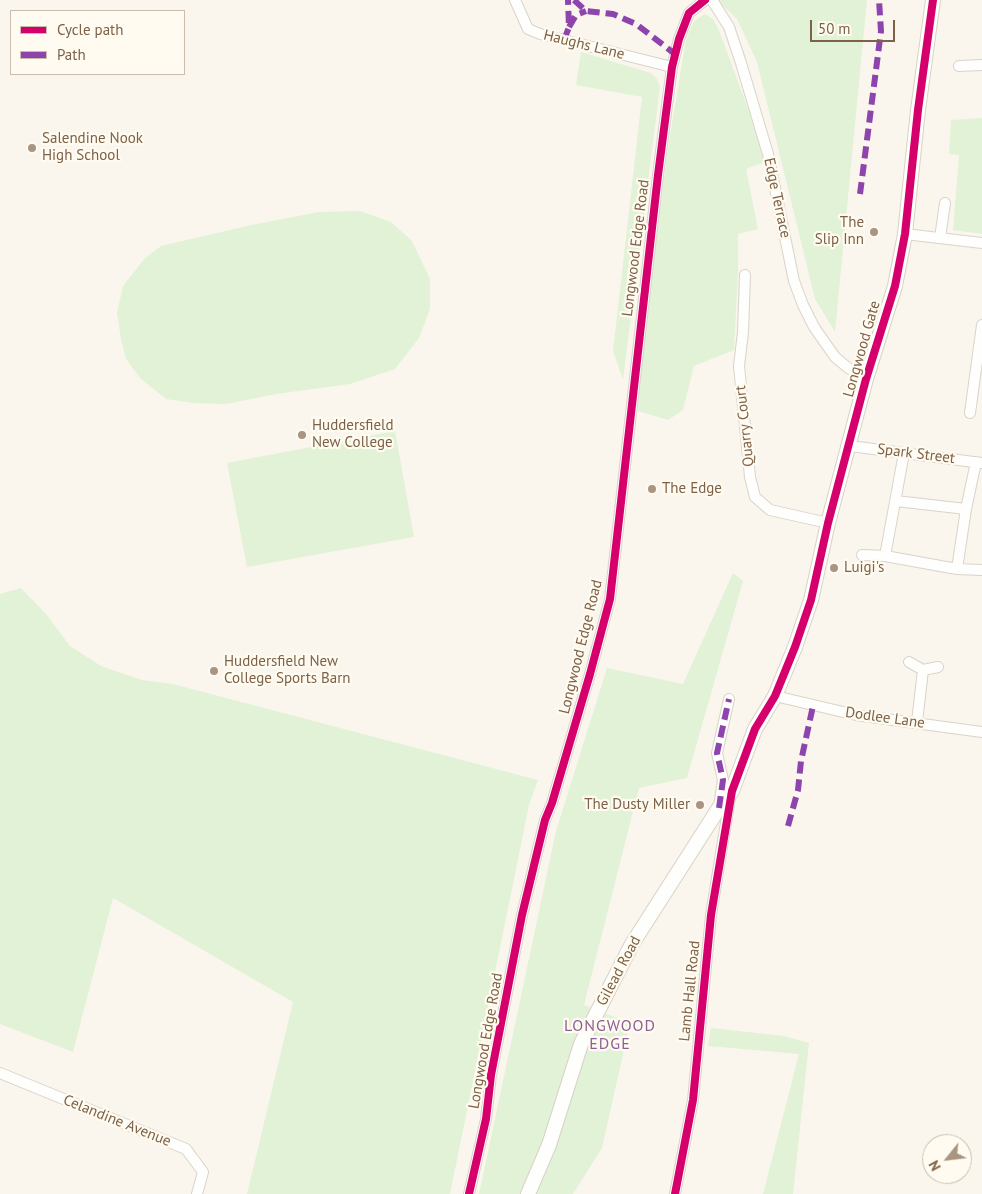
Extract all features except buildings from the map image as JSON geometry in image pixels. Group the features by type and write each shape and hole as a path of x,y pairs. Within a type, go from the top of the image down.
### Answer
{"street":[{"name":"Haughs Lane","path":"515,0 528,29 540,34 672,67"},
{"name":"Longwood Edge Road","path":"469,1194 486,1119 491,1075 522,915 545,820 552,803 588,683 610,598 672,67 679,39 689,13 705,0"},
{"name":"Edge Terrace","path":"712,0 729,27 742,63 768,154 794,281 814,327 835,357 866,379"},
{"name":"Longwood Gate","path":"732,791 755,729 775,696 795,647 811,600 828,523 850,446 866,379 895,286 905,234 918,110 933,0"},
{"path":"959,66 982,65"},
{"path":"940,238 945,203"},
{"path":"905,234 982,243"},
{"name":"Quarry Court","path":"745,275 739,366 750,477 755,497 770,510 828,523"},
{"path":"970,413 982,325"},
{"name":"Spark Street","path":"850,446 979,463"},
{"path":"885,556 904,453"},
{"path":"958,569 966,509 979,463"},
{"path":"896,500 966,509"},
{"path":"862,555 885,556 958,569 982,570"},
{"path":"909,662 923,670 938,666"},
{"path":"917,722 923,670"},
{"name":"Dodlee Lane","path":"775,696 856,715 982,732"},
{"path":"719,808 723,780 717,753 729,700"},
{"name":"Gilead Road","path":"528,1194 549,1145 581,1044 632,944 719,808 732,791"},
{"name":"Lamb Hall Road","path":"675,1194 693,1100 711,915 732,791"},
{"name":"Celandine Avenue","path":"0,1073 186,1149 203,1172 197,1194"}],"green space":[{"path":"717,0 867,0 835,332 815,299 757,62 737,19"},
{"path":"705,14 713,19 719,30 767,161 746,169 758,229 738,234 734,350 694,366 683,410 668,420 638,411 642,356 667,154 686,39 694,21"},
{"path":"581,52 651,73 657,79 660,87 623,380 613,351 642,97 576,85"},
{"path":"982,118 982,234 953,230 959,155 949,154 951,120"},
{"path":"360,211 391,222 412,241 430,279 430,309 419,338 395,369 350,384 276,394 226,404 193,403 166,399 141,379 126,359 117,313 123,286 144,259 161,246 251,225 319,212"},
{"path":"395,431 414,537 247,567 227,463"},
{"path":"733,573 743,581 687,778 639,788 584,1005 630,1023 602,1148 573,1194 479,1194 556,831 607,668 683,684"},
{"path":"21,588 46,614 70,646 101,666 142,680 173,684 538,780 529,805 450,1194 247,1194 293,1002 113,898 73,1052 0,1024 0,594"},
{"path":"711,1028 784,1036 809,1043 793,1194 763,1194 799,1054 708,1046"}],"marked path":[{"path":"564,40 569,27 568,0"},
{"path":"574,0 586,11 613,14 636,24 675,54"},
{"path":"860,194 881,31 879,0"},
{"path":"569,27 576,15 586,11"},
{"path":"719,808 723,780 717,753 729,699"},
{"path":"788,826 798,790 801,761 813,706"}],"cycle path":[{"path":"469,1194 486,1119 491,1075 522,915 545,820 552,803 590,674 610,599 672,67 679,39 689,13 705,0"},
{"path":"675,1194 693,1100 711,915 732,791 755,729 775,696 795,647 811,600 828,523 866,379 895,286 905,234 918,110 933,0"}],"place":[{"name":"Salendine Nook High School","path":"32,148"},
{"name":"The Slip Inn","path":"874,232"},
{"name":"Huddersfield New College","path":"302,435"},
{"name":"The Edge","path":"652,489"},
{"name":"Luigi's","path":"834,568"},
{"name":"Huddersfield New College Sports Barn","path":"214,671"},
{"name":"The Dusty Miller","path":"700,805"}],"district":[{"name":"LONGWOOD EDGE","path":"610,1035"}]}
